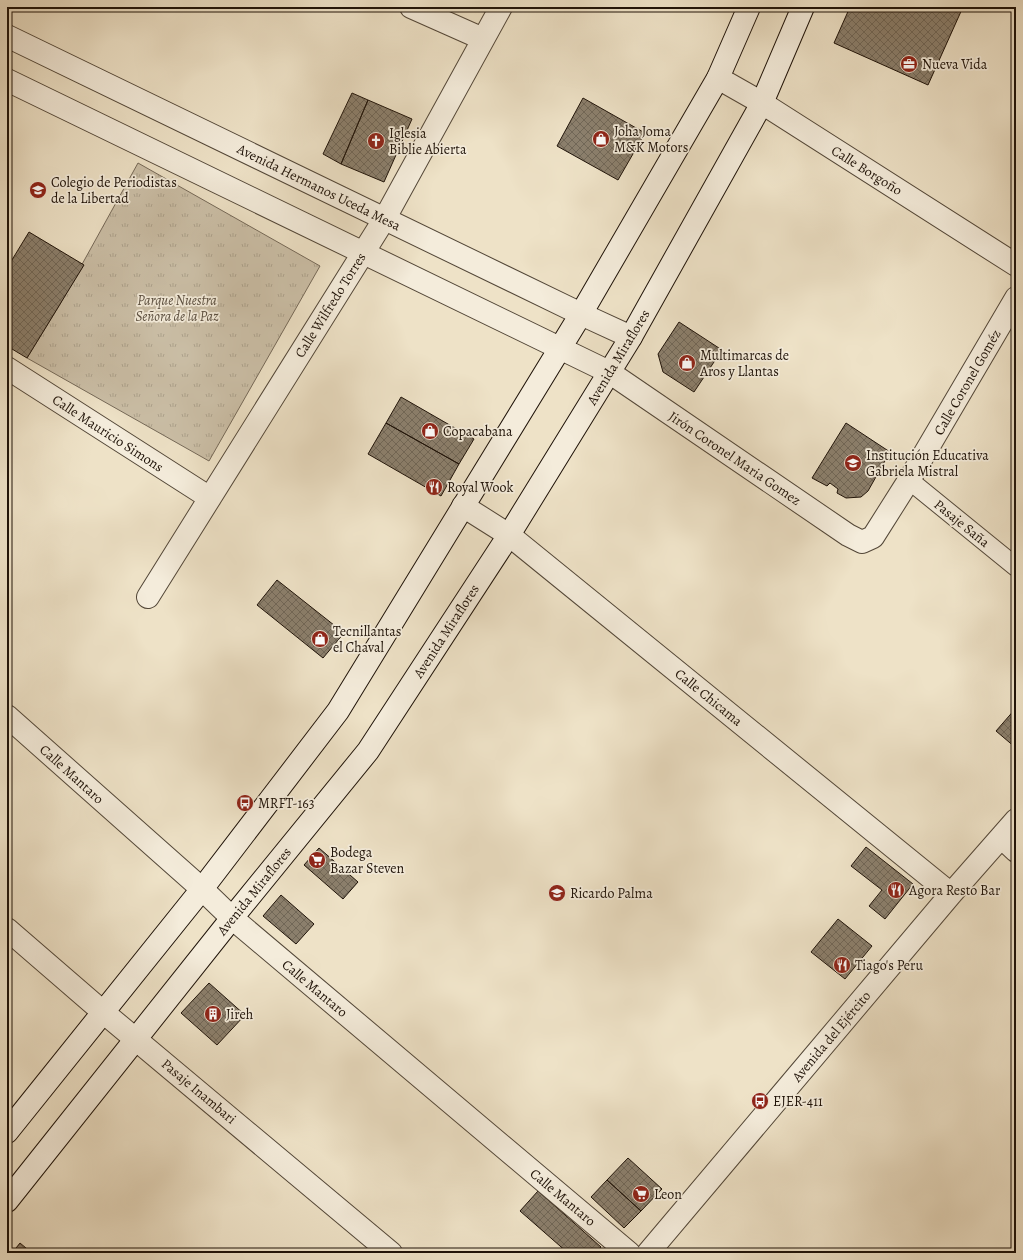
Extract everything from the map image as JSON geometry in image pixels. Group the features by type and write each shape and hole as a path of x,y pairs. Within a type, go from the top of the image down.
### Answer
{"street":[{"path":"411,7 483,39"},
{"name":"Calle Wilfredo Torres","path":"148,597 385,218 501,7"},
{"path":"7,1132 202,889 338,711 581,314 718,78 749,7"},
{"name":"Avenida Miraflores","path":"7,1201 232,918 368,751 509,535 631,336 762,103 803,7"},
{"name":"Avenida Hermanos Uceda Mesa","path":"7,36 581,314 631,336"},
{"name":"Calle Borgoño","path":"718,78 762,103 1016,265"},
{"path":"7,80 609,372"},
{"name":"Calle Coronel Goméz","path":"862,542 873,537 909,480 1016,298"},
{"name":"Calle Mauricio Simons","path":"7,368 210,498"},
{"name":"Jirón Coronel Maria Gomez","path":"609,372 848,535 862,542"},
{"name":"Pasaje Saña","path":"909,480 1016,567"},
{"name":"Calle Chicama","path":"463,506 509,535 951,894"},
{"name":"Calle Mantaro","path":"7,716 202,889 232,918 629,1253"},
{"name":"Avenida del Ejército","path":"648,1253 951,894 1008,844 1016,820"},
{"name":"Pasaje Inambari","path":"7,929 103,1012 391,1253"}],"green space":[{"name":"Parque Nuestra Señora de la Paz","path":"138,163 320,266 209,461 27,358 59,306"}],"building":[{"name":"Nueva Vida","path":"850,7 963,7 928,85 834,43"},
{"path":"352,93 368,100 341,164 323,154"},
{"name":"Joha Joma M&K Motors","path":"583,98 645,133 618,180 557,146"},
{"name":"Iglesia Biblie Abierta","path":"368,100 412,119 384,182 341,164"},
{"path":"29,232 84,265 27,358 7,346 7,268"},
{"name":"Multimarcas de Aros y Llantas","path":"679,322 722,350 694,392 663,372 658,354"},
{"name":"Copacabana","path":"401,397 474,439 459,464 386,423"},
{"path":"386,423 459,464 441,496 368,454"},
{"name":"Institución Educativa Gabriela Mistral","path":"846,423 890,452 868,491 861,497 846,498 837,493 838,489 830,483 827,486 812,478"},
{"path":"277,580 344,633 323,658 257,605"},
{"path":"1016,708 1016,748 996,731"},
{"path":"866,847 913,884 885,919 869,906 882,890 851,866"},
{"path":"319,848 358,882 343,899 304,865"},
{"path":"281,895 314,924 296,944 263,916"},
{"path":"838,919 872,946 845,979 811,952"},
{"name":"Jireh","path":"209,983 245,1015 217,1045 181,1013"},
{"path":"628,1158 662,1189 641,1211 607,1180"},
{"path":"607,1180 641,1211 624,1228 591,1197"},
{"path":"538,1191 601,1247 596,1253 568,1253 520,1211"},
{"path":"20,1243 32,1253 12,1253"}],"place":[{"name":"Nueva Vida","path":"909,64"},
{"name":"Joha Joma M&K Motors","path":"601,139"},
{"name":"Iglesia Biblie Abierta","path":"376,141"},
{"name":"Colegio de Periodistas de la Libertad","path":"38,190"},
{"name":"Multimarcas de Aros y Llantas","path":"687,363"},
{"name":"Copacabana","path":"430,431"},
{"name":"Institución Educativa Gabriela Mistral","path":"853,463"},
{"name":"Royal Wook","path":"434,487"},
{"name":"Tecnillantas el Chaval","path":"320,639"},
{"name":"MRFT-163","path":"245,803"},
{"name":"Bodega Bazar Steven","path":"317,860"},
{"name":"Agora Resto Bar","path":"896,890"},
{"name":"Ricardo Palma","path":"557,893"},
{"name":"Tiago's Peru","path":"842,965"},
{"name":"Jireh","path":"213,1014"},
{"name":"EJER-411","path":"760,1101"},
{"name":"Leon","path":"641,1194"}]}
